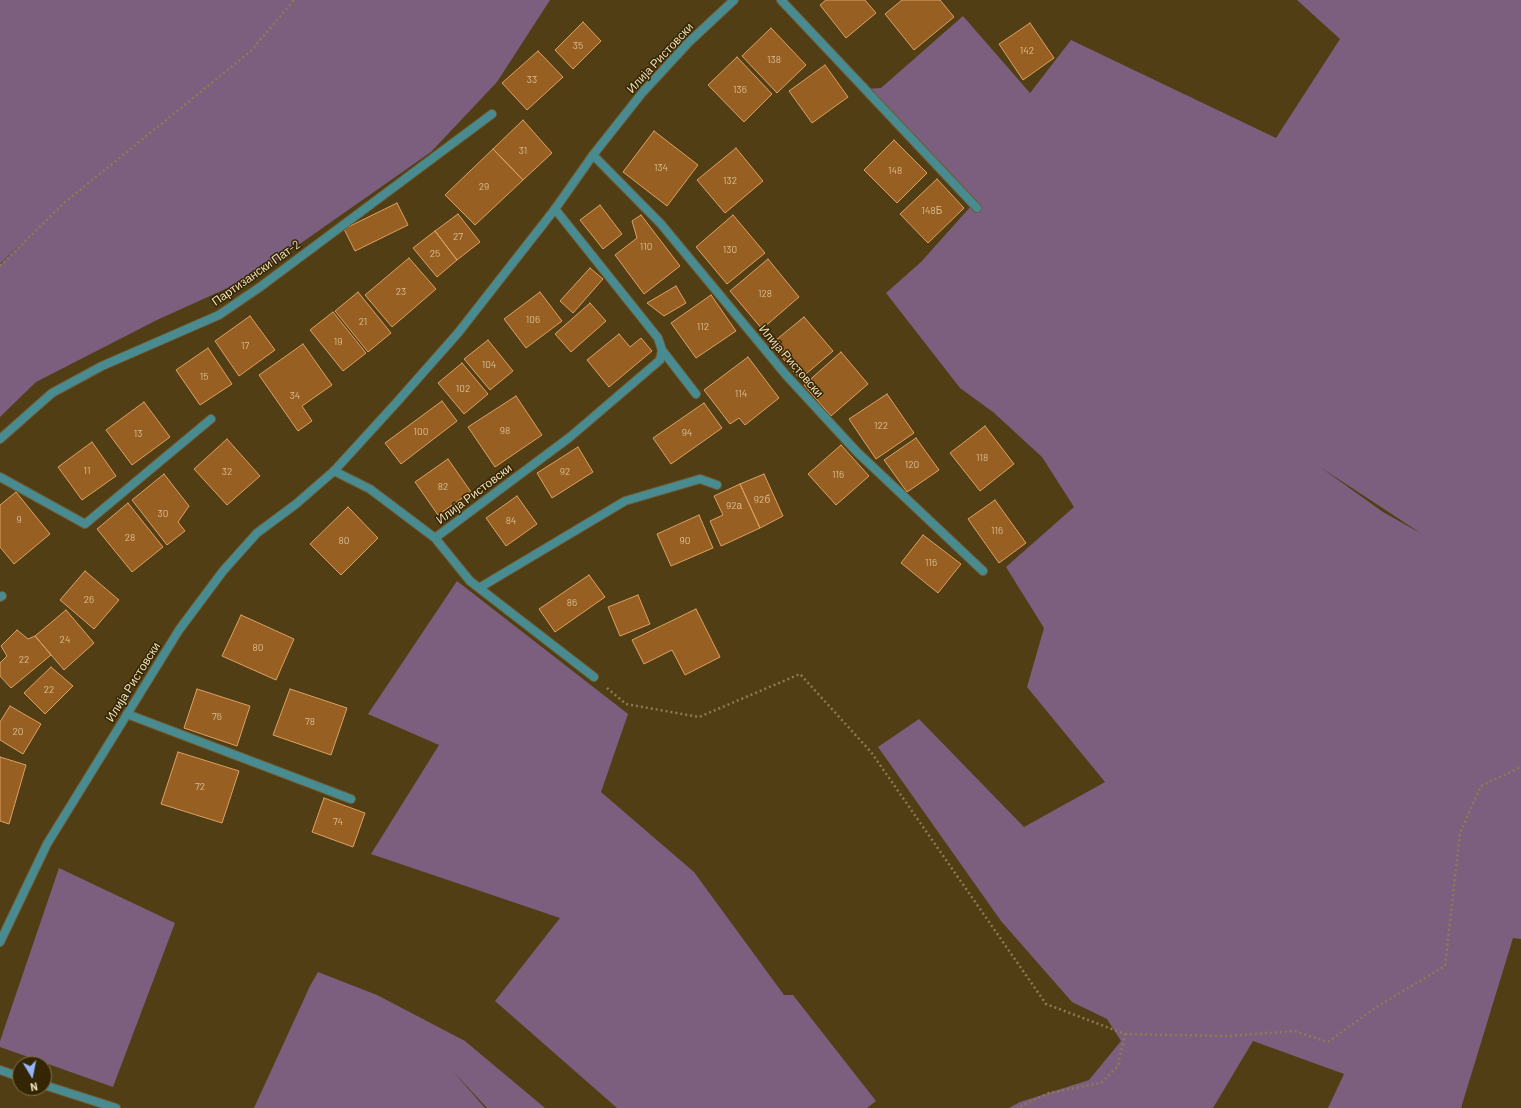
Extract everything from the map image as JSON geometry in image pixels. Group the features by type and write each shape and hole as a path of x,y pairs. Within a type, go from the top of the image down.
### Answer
{"street":[{"name":"Илија Ристовски","path":"0,942 47,844 179,630 223,571 257,533 296,504 334,471 397,402 458,333 555,210 593,155 642,93 689,42 734,0"},
{"path":"781,0 977,208"},
{"name":"Партизански Пат-2","path":"0,439 52,393 102,366 218,315 260,287 492,114"},
{"name":"Илија Ристовски","path":"593,155 662,224 786,375 857,452 983,571"},
{"path":"555,210 658,338 662,350 696,394"},
{"name":"Илија Ристовски","path":"435,538 570,438 660,360 662,350"},
{"path":"0,477 85,524 211,419"},
{"name":"Илија Ристовски","path":"334,471 370,489 435,538 470,581 594,677"},
{"path":"479,588 625,501 700,478 717,485"},
{"path":"127,714 351,799"},
{"path":"0,1070 12,1074"},
{"path":"52,1088 116,1108"}],"path":[{"path":"0,266 64,203 251,51 294,0"},
{"path":"594,677 626,704 699,717 800,674 871,752 1046,1004 1125,1034 1227,1036 1294,1030 1328,1042 1378,1006 1445,966 1460,833 1481,786 1521,768"},
{"path":"1017,1108 1050,1093 1101,1083 1118,1066 1125,1034"}],"shaded area":[{"path":"0,0 550,0 497,82 431,152 254,276 157,320 36,382 0,417 0,265 23,241 0,264"},
{"path":"1297,0 1521,0 1521,939 1513,938 1461,1108 1328,1108 1344,1074 1253,1041 1213,1108 1009,1108 1020,1102 1089,1080 1121,1041 1107,1019 1072,1002 1001,921 878,747 919,719 1024,827 1105,782 1027,687 1044,628 1006,567 1074,507 1042,457 993,412 960,388 886,293 921,262 972,205 865,89 881,88 963,16 1030,93 1071,40 1276,138 1340,39","holes":["1320,467 1422,534 1383,512"]},
{"path":"457,581 628,714 601,792 694,872 784,995 793,995 876,1101 867,1108 617,1108 495,1001 560,918 371,854 439,745 368,714"},
{"path":"59,868 175,923 113,1087 52,1065 52,1056 25,1056 0,1047 0,1041"},
{"path":"318,972 377,995 465,1041 545,1108 487,1108 452,1070 485,1108 254,1108 310,986"}],"building":[{"path":"826,0 865,0 876,13 846,38 820,5"},
{"path":"902,0 940,0 954,17 914,50 885,14"},
{"path":"583,22 601,41 573,69 555,50"},
{"path":"1030,23 1054,58 1023,80 999,44"},
{"path":"771,28 806,65 777,93 742,56"},
{"path":"538,51 563,77 527,110 502,83"},
{"path":"737,57 772,94 744,122 708,85"},
{"path":"825,65 848,97 812,123 789,91"},
{"path":"523,120 552,153 523,180 493,149"},
{"path":"654,131 698,165 667,206 623,172"},
{"path":"894,140 927,173 897,203 864,170"},
{"path":"736,148 763,181 725,213 697,180"},
{"path":"493,149 523,180 475,225 445,195"},
{"path":"937,179 964,208 928,243 900,214"},
{"path":"397,203 408,225 355,251 344,229"},
{"path":"600,205 622,234 603,249 580,220"},
{"path":"458,214 480,242 457,260 435,231"},
{"path":"641,215 680,266 644,294 615,255 637,238 632,221"},
{"path":"733,215 765,253 727,284 696,247"},
{"path":"435,231 457,260 437,277 413,248"},
{"path":"409,258 436,289 392,327 365,295"},
{"path":"768,259 799,297 762,329 730,291"},
{"path":"590,268 603,279 573,313 560,301"},
{"path":"676,286 686,303 664,316 647,303"},
{"path":"358,292 391,333 368,352 335,311"},
{"path":"540,292 562,321 526,348 504,319"},
{"path":"711,295 736,331 696,358 671,323"},
{"path":"590,303 606,321 571,352 555,334"},
{"path":"333,312 366,353 343,371 310,330"},
{"path":"250,316 275,350 239,376 215,341"},
{"path":"804,317 833,351 800,379 771,344"},
{"path":"619,334 630,347 641,338 652,351 609,387 587,360"},
{"path":"488,340 513,371 490,390 464,359"},
{"path":"303,344 332,385 302,406 312,421 298,431 259,375"},
{"path":"208,348 232,384 200,405 176,370"},
{"path":"841,352 868,384 831,416 804,385"},
{"path":"748,357 779,398 745,425 739,418 730,424 704,390"},
{"path":"462,363 488,394 464,414 438,383"},
{"path":"887,394 914,433 876,459 849,419"},
{"path":"516,396 542,435 495,467 468,427"},
{"path":"442,401 457,421 401,464 385,443"},
{"path":"144,402 170,437 132,465 106,430"},
{"path":"704,403 722,428 671,464 653,438"},
{"path":"985,426 1014,464 980,491 950,453"},
{"path":"916,438 939,470 907,492 884,460"},
{"path":"227,439 260,476 227,505 194,469"},
{"path":"92,442 116,476 82,500 58,467"},
{"path":"841,445 869,476 836,505 808,474"},
{"path":"578,447 593,472 552,498 537,473"},
{"path":"448,459 471,492 438,515 415,482"},
{"path":"164,474 189,506 178,522 185,531 167,545 132,500"},
{"path":"764,474 783,516 760,528 740,484"},
{"path":"740,484 760,528 721,546 710,521 723,515 714,496"},
{"path":"16,492 50,534 14,564 0,547 0,505"},
{"path":"517,496 537,524 506,546 486,518"},
{"path":"995,500 1026,543 999,563 968,519"},
{"path":"128,503 163,547 132,572 97,529"},
{"path":"348,507 378,538 341,575 310,544"},
{"path":"699,515 713,548 671,566 657,534"},
{"path":"923,535 961,564 938,593 901,563"},
{"path":"85,571 119,600 94,629 60,600"},
{"path":"589,575 605,597 555,632 539,609"},
{"path":"638,595 650,624 620,636 608,607"},
{"path":"696,609 720,657 685,675 672,650 644,664 632,640"},
{"path":"66,610 94,643 64,670 35,636"},
{"path":"241,615 294,639 276,680 222,656"},
{"path":"17,630 28,639 35,636 51,655 11,688 0,676 0,663 7,656 1,646"},
{"path":"51,667 73,686 45,714 24,693"},
{"path":"197,689 250,706 237,746 184,728"},
{"path":"290,689 347,708 331,755 273,735"},
{"path":"10,706 41,724 23,754 0,740 0,722"},
{"path":"178,752 239,771 222,823 161,804"},
{"path":"0,757 26,765 9,824 0,821"},
{"path":"324,798 365,813 353,847 312,832"}]}
